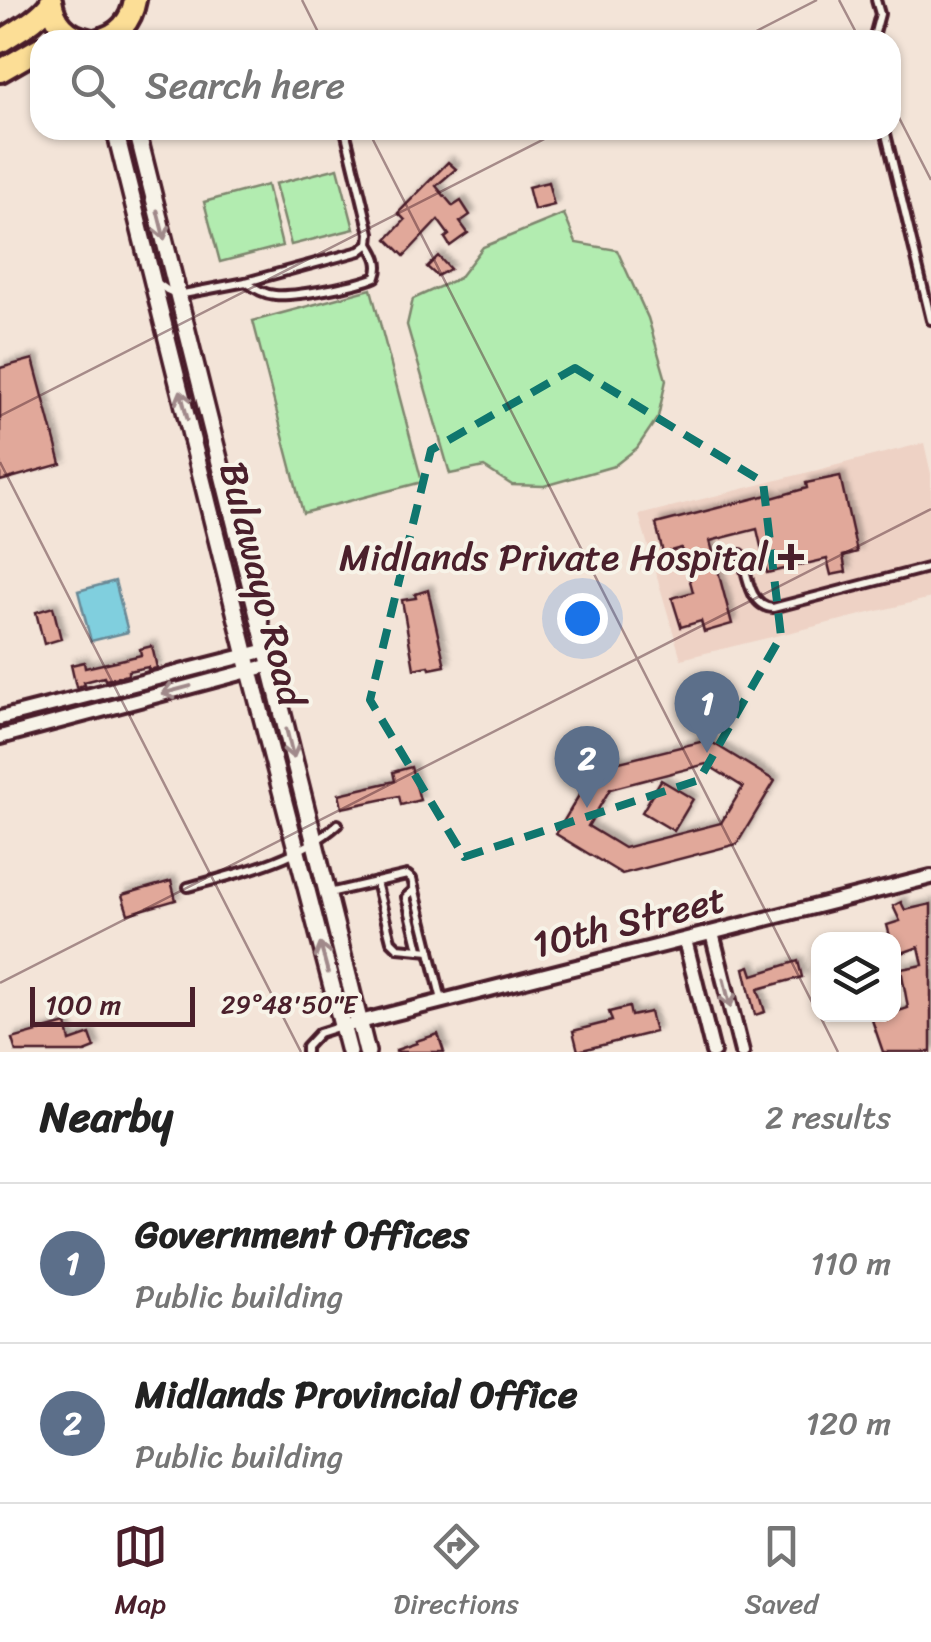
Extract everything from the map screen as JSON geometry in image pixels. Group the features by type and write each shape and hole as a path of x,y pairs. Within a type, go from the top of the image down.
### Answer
{"highway":[{"path":"123,30 135,0"},
{"path":"51,2 64,30"},
{"path":"0,42 44,12 51,2"},
{"path":"0,71 30,54"}],"street":[{"name":"Bulawayo Road","path":"117,140 349,1052"},
{"name":"Bulawayo Road","path":"140,140 367,1052"},
{"path":"0,718 269,658"},
{"path":"0,737 248,663"},
{"name":"10th Street","path":"342,1026 931,876"},
{"path":"712,933 742,1052"},
{"path":"685,940 713,1052"}],"lane":[{"path":"875,30 880,14 876,0"},
{"path":"152,279 178,294 246,282 360,252 368,244 370,233 347,140"},
{"path":"887,140 931,320"},
{"path":"246,282 260,292 276,296 372,280 379,265 368,244"},
{"path":"162,317 178,294"},
{"path":"741,554 755,601 763,608 931,568"},
{"path":"188,888 315,844 338,824"},
{"path":"328,893 407,875 412,879 442,1000"},
{"path":"376,882 391,941 398,948 431,952"},
{"path":"415,889 406,897 419,949"},
{"path":"306,1052 306,1046 319,1033 342,1026"}],"highlighted area":[{"path":"575,368 763,482 781,636 699,780 464,857 370,700 431,450"}],"shaded area":[{"name":"Midlands Private Hospital","path":"924,443 931,474 931,598 681,659 639,515"}],"green space":[{"path":"338,168 354,229 291,245 275,184"},
{"path":"267,185 282,246 220,262 204,202"},
{"path":"564,214 576,243 617,250 648,318 666,380 658,417 637,448 614,466 544,486 512,485 484,467 450,474 407,325 413,299 459,278 483,247"},
{"path":"371,289 422,482 303,513 253,321"}],"water":[{"path":"115,581 128,632 91,641 78,591"}],"building":[{"path":"448,162 456,169 436,186 453,206 461,201 470,215 460,222 468,233 450,246 445,238 449,235 438,220 404,256 387,239 405,220 398,213"},
{"path":"548,182 554,205 534,210 528,187"},
{"path":"438,256 450,269 437,276 427,267"},
{"path":"33,359 61,464 0,481 0,368"},
{"path":"840,476 857,552 843,556 846,572 831,575 827,559 767,573 757,529 710,541 732,624 704,632 701,621 681,627 672,598 693,592 681,548 663,553 656,524 771,494 772,498 807,488 806,483"},
{"path":"428,590 445,666 414,669 402,600 416,598 415,594"},
{"path":"53,607 61,639 44,644 36,612"},
{"path":"152,646 157,668 128,671 128,675 105,680 104,677 76,687 71,665 84,662 85,668 116,661 141,655 140,649"},
{"path":"708,740 775,781 737,844 622,874 556,834 595,768","holes":["706,764 743,787 721,823 624,848 588,826 610,789"]},
{"path":"411,767 420,800 401,805 399,796 342,808 339,794 395,781 393,772"},
{"path":"661,780 693,799 674,831 642,812"},
{"path":"171,881 176,900 128,914 122,895"},
{"path":"901,902 905,910 931,904 931,1052 883,1052 873,1022 901,1022 901,1010 908,1008 901,969 923,965 919,947 901,953 901,932 889,932 887,925 900,921 893,906"},
{"path":"798,961 802,977 758,989 765,1012 755,1015 744,968 750,966 753,975"},
{"path":"629,1007 631,1016 650,1012 655,1032 578,1051 573,1031 612,1021 609,1012"},
{"path":"66,1024 70,1041 90,1034 95,1048 85,1052 16,1052 12,1039"},
{"path":"438,1034 444,1052 396,1052 416,1041"}],"place":[{"name":"Midlands Private Hospital","path":"791,557"},
{"name":"Government Offices","path":"707,753"},
{"name":"Midlands Provincial Office","path":"587,808"}]}
